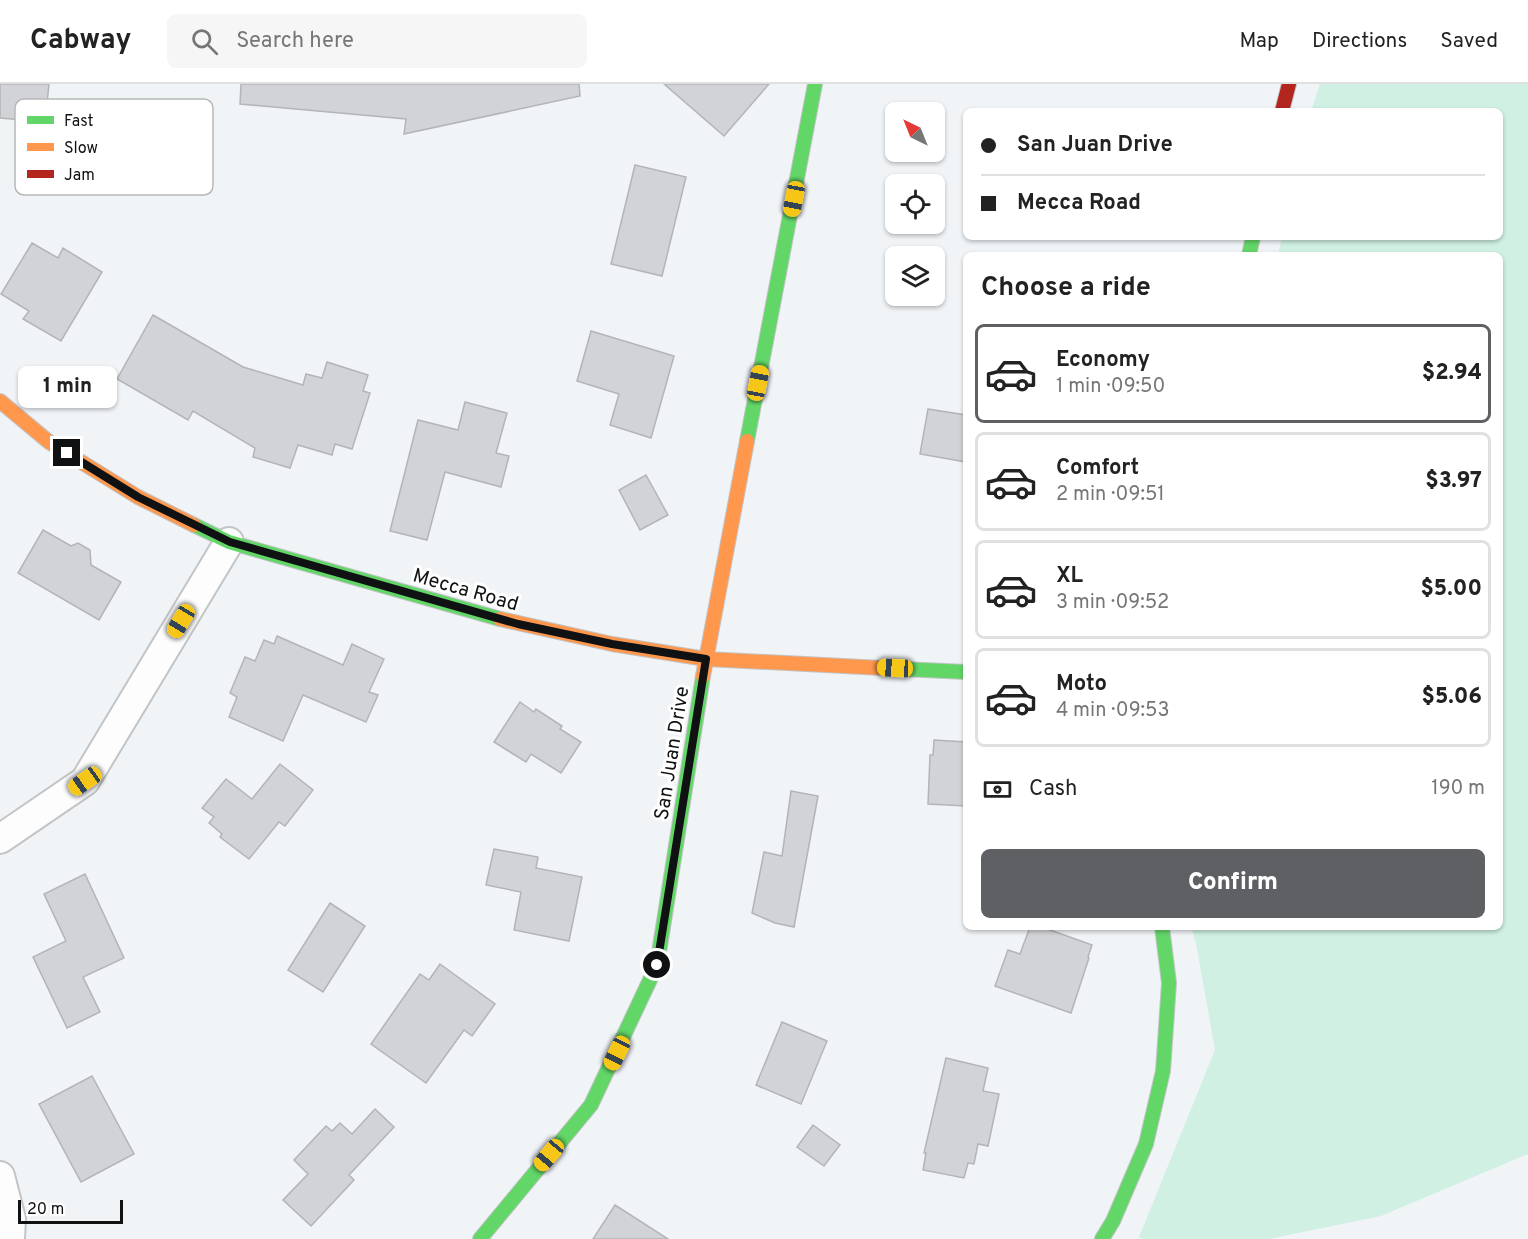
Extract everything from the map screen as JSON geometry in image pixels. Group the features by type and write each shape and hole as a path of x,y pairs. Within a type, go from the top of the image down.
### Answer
{"street":[{"name":"San Juan Drive","path":"480,1239 591,1105 657,965 706,659 815,84"},
{"path":"1283,108 1289,84"},
{"name":"Mecca Road","path":"0,401 49,442 138,497 230,542 518,624 612,644 706,659 963,672"},
{"path":"0,839 85,781 230,542"},
{"path":"1102,1239 1113,1221 1146,1144 1163,1071 1169,983 1162,930"},
{"path":"0,1176 11,1219 10,1239"}],"green space":[{"path":"1320,84 1528,84 1528,1154 1381,1216 1269,1239 1143,1239 1139,1237 1215,1050 1192,930 1503,930 1503,252 1279,252 1281,240 1503,240 1503,108 1312,108"}],"building":[{"path":"0,84 49,84 47,99 15,99 15,119 0,118"},
{"path":"241,84 579,84 580,96 404,134 406,119 240,104"},
{"path":"664,84 769,84 724,136"},
{"path":"635,165 686,177 662,276 611,264"},
{"path":"32,243 58,258 63,248 102,272 61,341 23,319 29,311 1,294"},
{"path":"153,315 243,367 303,385 306,374 322,378 327,362 368,375 363,391 370,393 352,449 335,444 332,455 298,445 290,468 253,457 255,448 193,411 188,420 117,379"},
{"path":"591,331 674,356 651,438 610,425 619,394 577,381"},
{"path":"465,402 507,413 496,453 509,456 501,487 445,472 427,540 390,531 418,420 458,430"},
{"path":"928,409 963,415 963,461 920,454"},
{"path":"646,475 668,515 640,530 619,490"},
{"path":"43,530 71,546 78,543 90,550 91,565 121,582 99,620 18,573"},
{"path":"277,636 343,665 352,644 384,659 369,692 378,695 366,722 303,695 283,741 229,717 237,697 230,693 245,657 255,661 264,640 274,644"},
{"path":"520,702 534,712 536,709 562,726 560,729 581,742 561,773 531,754 526,762 494,742"},
{"path":"934,740 963,742 963,806 928,804 930,755 933,755"},
{"path":"280,764 313,790 285,826 279,822 249,859 220,837 222,834 209,823 214,817 202,808 226,779 252,799"},
{"path":"791,791 818,796 794,927 775,923 752,913 764,852 782,856"},
{"path":"494,849 538,857 536,868 582,877 569,941 514,930 521,892 486,885"},
{"path":"85,874 124,958 83,977 100,1012 67,1028 33,957 66,941 44,894"},
{"path":"330,903 365,926 323,992 288,970"},
{"path":"1029,930 1050,930 1092,945 1071,1013 995,986 1008,950 1020,954"},
{"path":"440,964 495,1004 472,1036 464,1030 426,1083 371,1044 420,974 429,980"},
{"path":"782,1022 827,1041 801,1104 756,1085"},
{"path":"946,1058 988,1068 983,1091 999,1094 988,1146 978,1144 974,1164 968,1163 964,1178 923,1170 926,1153 924,1153"},
{"path":"92,1076 134,1154 81,1182 39,1104"},
{"path":"375,1109 394,1127 349,1175 354,1180 311,1226 283,1200 308,1174 294,1160 326,1126 332,1131 340,1123 352,1134"},
{"path":"813,1125 840,1145 824,1166 797,1147"},
{"path":"615,1205 668,1239 593,1239"}],"traffic: fast":[{"path":"747,441 815,84"},
{"path":"1250,252 1252,240"},
{"path":"194,525 229,542 500,619"},
{"path":"882,668 963,672"},
{"path":"480,1239 591,1105 657,965 703,676"},
{"path":"1102,1239 1113,1221 1146,1144 1163,1071 1169,983 1162,930"}],"traffic: slow":[{"path":"0,401 49,442 138,497 194,525"},
{"path":"703,676 747,441"},
{"path":"500,619 612,644 706,659 882,668"}],"traffic: jam":[{"path":"1283,108 1289,84"}],"route":[{"path":"67,453 138,497 230,542 518,624 612,644 706,659 657,965"}]}
